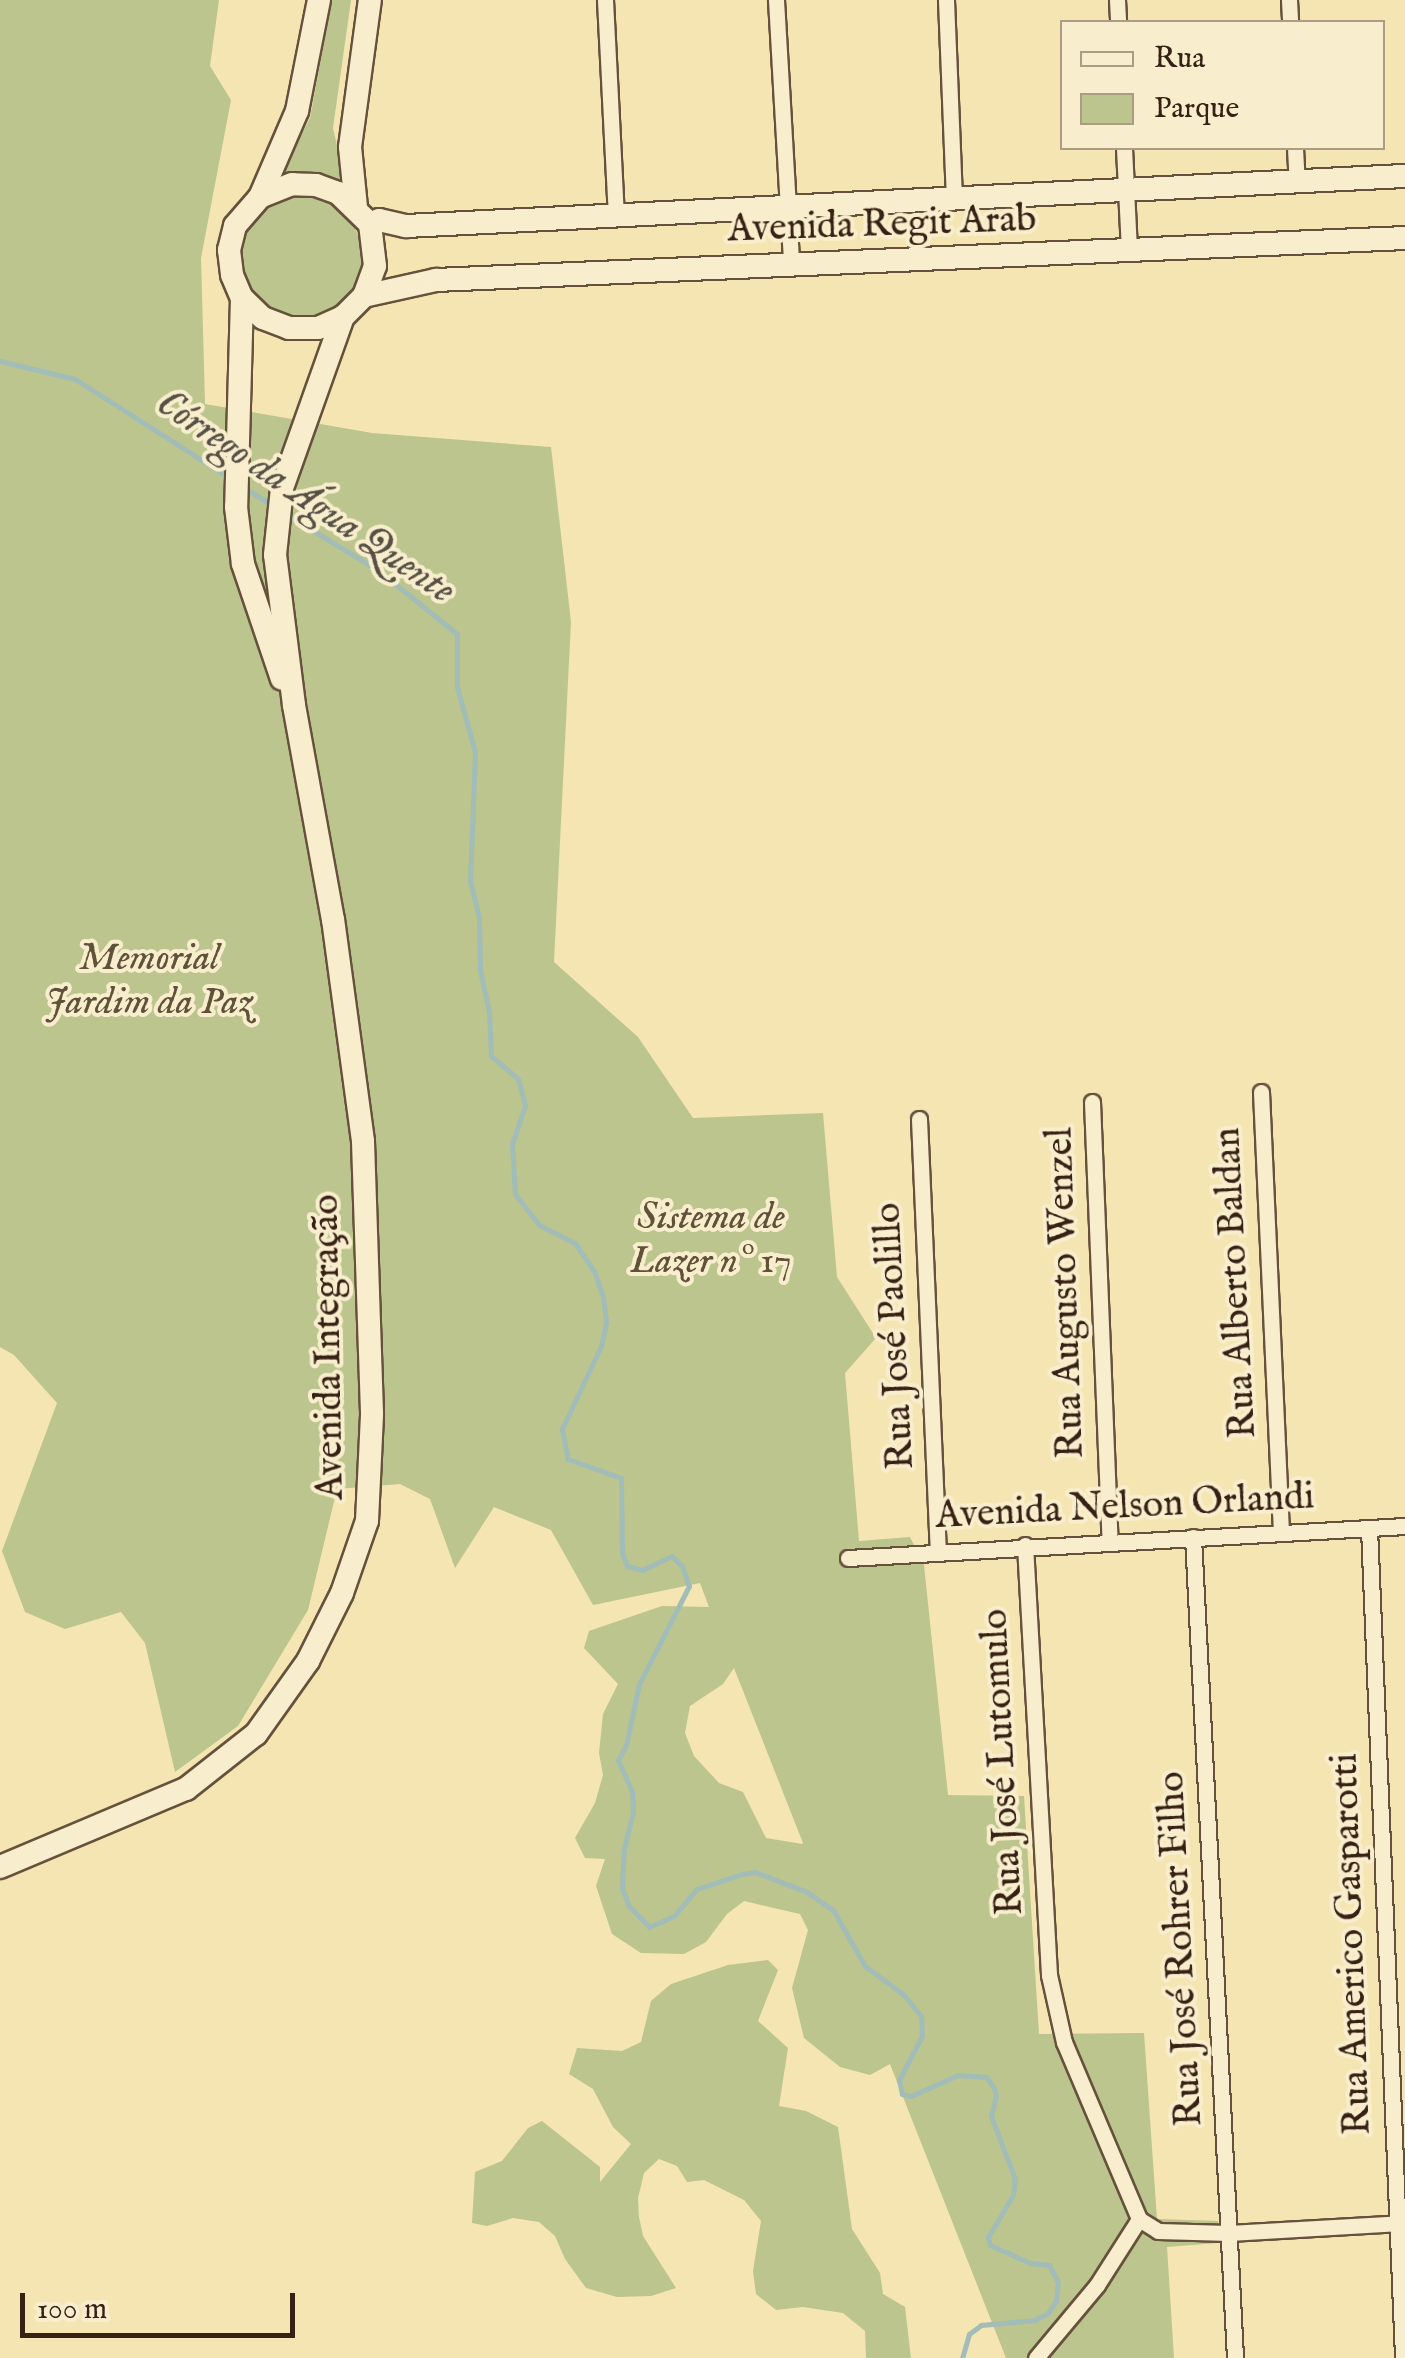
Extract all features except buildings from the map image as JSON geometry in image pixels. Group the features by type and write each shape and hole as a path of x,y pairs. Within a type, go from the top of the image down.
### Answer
{"main road":[{"path":"320,0 297,110 260,197 235,226 229,250 232,275 242,298 263,318 290,328 318,328 343,317 364,296 375,266 350,147 370,0"},
{"name":"Avenida Regit Arab","path":"363,216 406,226 1405,176"},
{"path":"260,197 292,184 316,185 338,193 363,216"},
{"name":"Avenida Regit Arab","path":"364,296 436,280 1405,238"},
{"name":"Avenida Integração","path":"242,298 236,496 242,564 268,648 294,705"},
{"name":"Avenida Integração","path":"0,1867 186,1789 256,1734 308,1661 342,1593 367,1521 372,1413 362,1141 333,920 294,705 276,555 281,497 343,317"}],"street":[{"path":"605,0 616,214"},
{"path":"776,0 791,264"},
{"path":"946,0 954,198"},
{"path":"1124,150 1129,252"},
{"path":"1296,150 1297,182"},
{"name":"Rua Alberto Baldan","path":"1261,1092 1281,1530"},
{"name":"Rua Augusto Wenzel","path":"1092,1102 1110,1542"},
{"name":"Rua José Paolillo","path":"919,1120 938,1550"},
{"name":"Avenida Nelson Orlandi","path":"848,1558 1281,1530 1405,1526"},
{"name":"Rua Americo Gasparotti","path":"1368,1528 1401,2223 1403,2358"},
{"name":"Rua José Rohrer Filho","path":"1193,1537 1235,2358"},
{"name":"Rua José Lutomulo","path":"1025,1545 1049,1975 1064,2042 1139,2219"},
{"path":"1036,2358 1097,2285 1139,2219 1158,2231 1228,2232 1401,2223"}],"green space":[{"path":"0,0 219,0 210,66 231,100 201,258 205,404 372,433 551,447 571,622 554,962 638,1037 693,1118 823,1113 837,1277 876,1338 845,1373 859,1541 910,1537 924,1565 948,1795 1024,1796 1039,2034 1144,2033 1157,2219 1218,2221 1217,2243 1167,2247 1174,2358 1006,2358 890,2064 870,2075 840,2067 804,2038 792,1988 808,1930 800,1914 744,1901 727,1914 706,1942 684,1954 641,1953 612,1934 596,1886 605,1859 585,1858 575,1838 595,1803 603,1775 599,1753 603,1714 618,1684 584,1648 589,1631 662,1606 709,1607 700,1583 593,1605 551,1530 494,1507 455,1568 430,1499 400,1484 337,1489 308,1610 238,1726 175,1772 145,1643 121,1612 65,1629 25,1612 2,1551 57,1403 14,1355 0,1347","holes":["734,1668 803,1843 766,1838 743,1792 719,1783 694,1756 685,1733 690,1706 723,1684"]},
{"path":"332,0 351,0 333,128 346,185 280,177 310,118"},
{"path":"301,196 324,201 344,214 357,234 362,257 357,280 344,300 324,313 301,318 278,313 258,300 245,280 240,257 245,234 258,214 278,201"},
{"path":"768,1960 778,1970 758,2021 788,2048 779,2106 806,2111 838,2127 852,2229 880,2273 883,2294 905,2307 911,2358 866,2358 865,2331 843,2313 803,2307 776,2310 756,2294 753,2271 761,2221 744,2200 704,2180 687,2182 677,2166 659,2159 644,2173 638,2198 639,2217 643,2236 676,2288 651,2296 617,2297 586,2288 565,2259 555,2236 539,2222 513,2218 487,2226 472,2223 475,2172 502,2161 528,2128 542,2121 600,2167 600,2182 631,2144 613,2127 593,2089 569,2074 577,2048 622,2051 641,2042 651,2001 671,1984 728,1965"}],"waterway":[{"name":"Córrego da Água Quente","path":"0,361 75,379 230,478"},
{"name":"Córrego da Água Quente","path":"243,487 272,505"},
{"name":"Córrego da Água Quente","path":"286,514 379,571 457,634 457,687 475,752 470,881 479,918 480,970 489,1012 491,1056 518,1079 525,1106 512,1144 515,1194 539,1225 575,1243 595,1273 603,1297 606,1323 601,1346 562,1429 568,1459 621,1478 622,1553 627,1566 642,1570 672,1556 682,1566 689,1586 639,1684 626,1745 618,1760 632,1792 633,1812 624,1847 622,1888 629,1906 649,1927 674,1916 697,1889 742,1874 755,1872 807,1892 833,1910 865,1966 904,1995 921,2016 922,2036 899,2080 902,2094 911,2096 958,2075 986,2077 993,2086 996,2095 991,2116 1015,2179 1013,2195 988,2237 990,2245 1030,2263 1049,2265 1058,2282 1056,2301 1048,2313 1035,2320 981,2325 969,2334 962,2358"}],"park label":[{"name":"Memorial Jardim da Paz","path":"149,982"},
{"name":"Sistema de Lazer nº 17","path":"711,1241"}]}
